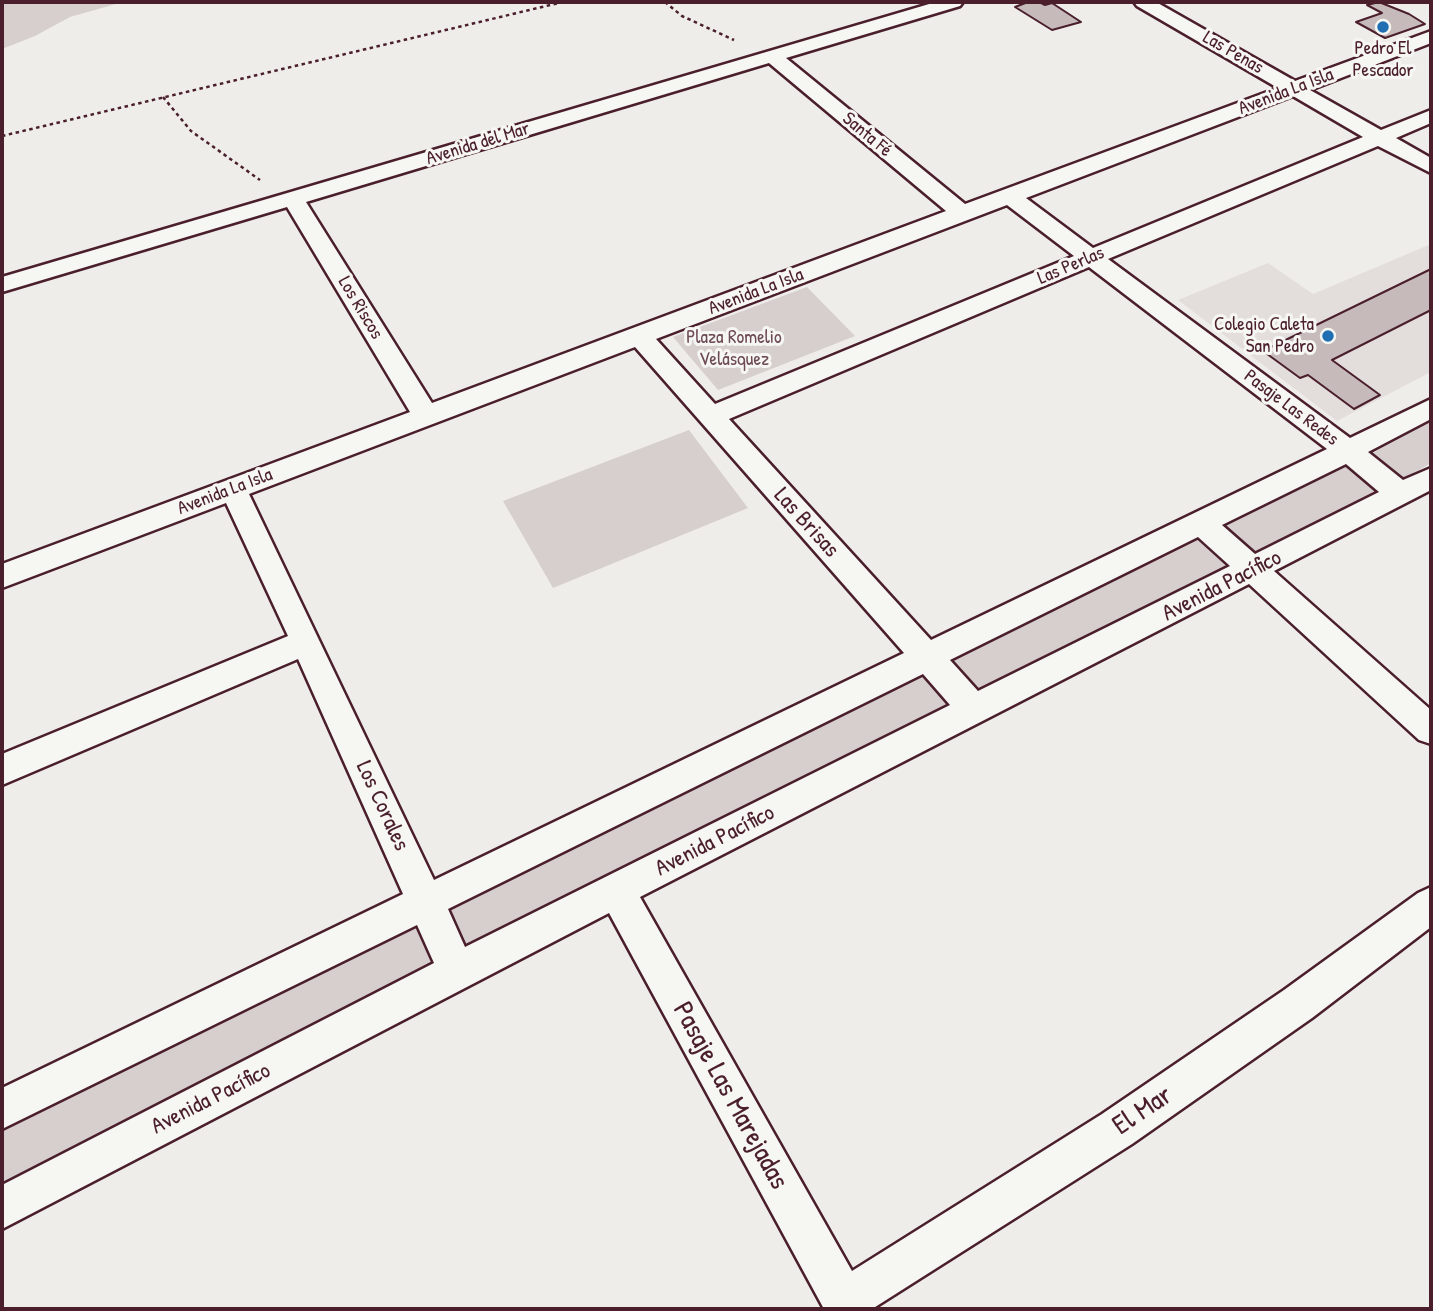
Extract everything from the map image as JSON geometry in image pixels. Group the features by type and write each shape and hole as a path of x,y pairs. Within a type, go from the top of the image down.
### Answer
{"street":[{"name":"Avenida del Mar","path":"2,285 954,2"},
{"name":"Las Penas","path":"1143,2 1431,167"},
{"name":"Avenida La Isla","path":"2,576 1431,37"},
{"name":"Santa Fé","path":"772,56 963,214"},
{"name":"Las Perlas","path":"710,416 1431,116"},
{"name":"Pasaje Las Redes","path":"1009,197 1348,451 1417,487"},
{"name":"Los Riscos","path":"294,200 426,416"},
{"name":"Las Brisas","path":"639,336 974,709"},
{"path":"2,1109 1431,408"},
{"name":"Avenida Pacífico","path":"2,1208 457,971 1417,487"},
{"name":"Los Corales","path":"233,489 457,971"},
{"path":"1201,523 1431,730"},
{"path":"2,770 306,642"},
{"name":"Pasaje Las Marejadas","path":"617,891 844,1301"},
{"name":"El Mar","path":"844,1301 1117,1129 1298,1004 1431,905"}],"path":[{"path":"2,136 563,2"},
{"path":"665,2 682,16 772,56"},
{"path":"163,97 191,131 245,171 294,200"}],"shaded area":[{"name":"Colegio Caleta San Pedro","path":"1431,244 1431,372 1337,421 1178,300 1268,263 1313,294"}],"green space":[{"path":"2,2 123,2 70,17 35,36 2,49"},
{"name":"Plaza Romelio Velásquez","path":"807,287 855,336 718,390 673,337"},
{"path":"1431,422 1431,463 1391,486 451,955 2,1186 2,1129 1359,460"},
{"path":"689,430 748,508 553,588 503,501"}],"building":[{"path":"1028,2 1045,5 1052,3 1081,22 1052,30 1015,7"},
{"path":"1379,2 1409,14 1425,24 1385,38 1356,22 1382,13 1367,5"},
{"path":"1431,269 1431,310 1332,360 1380,395 1354,409 1308,375 1300,378 1263,351"}],"place":[{"name":"Pedro El Pescador","path":"1383,27"},
{"name":"Colegio Caleta San Pedro","path":"1328,336"}]}
